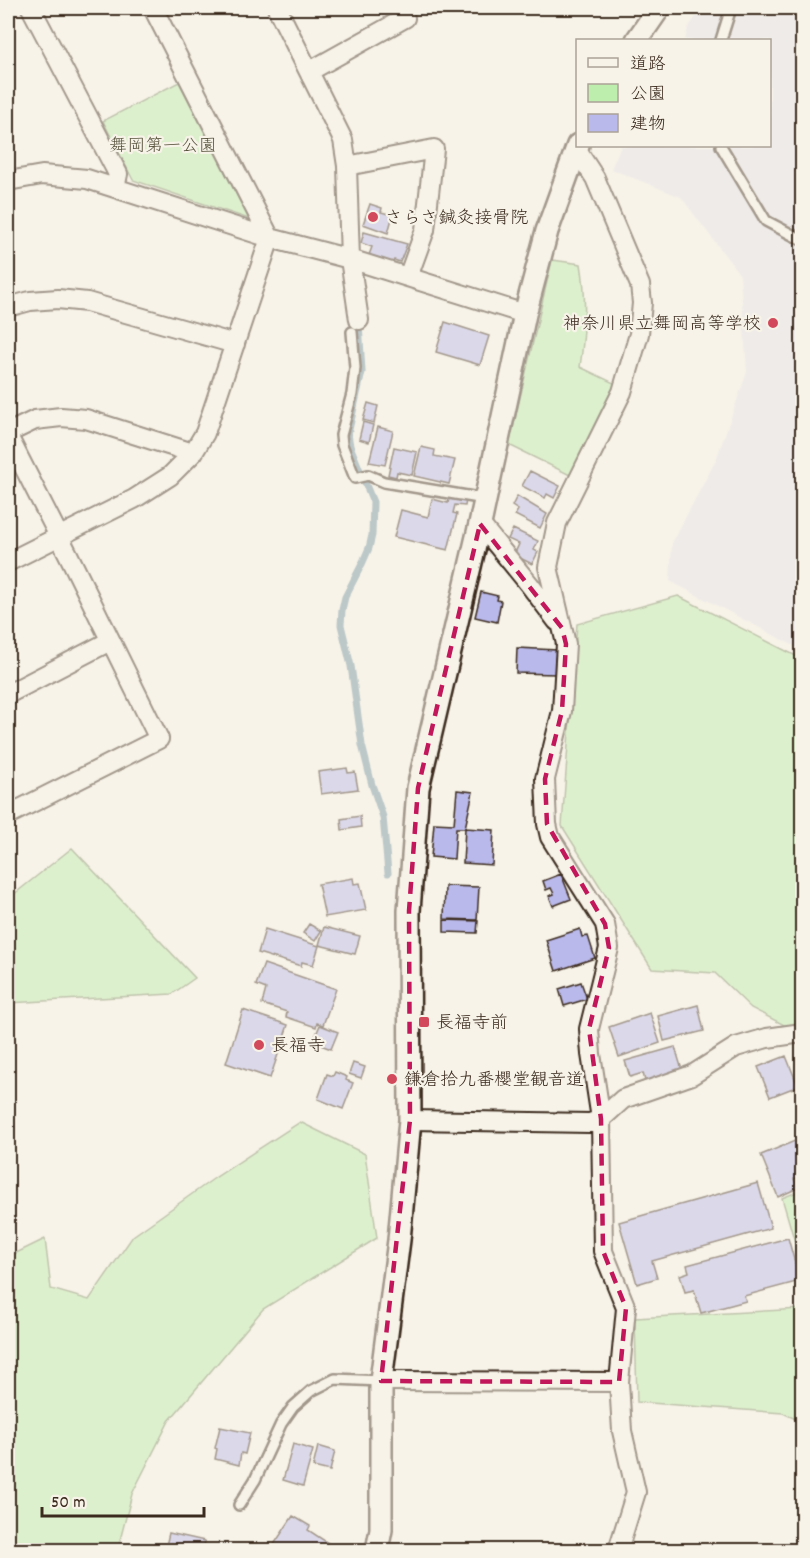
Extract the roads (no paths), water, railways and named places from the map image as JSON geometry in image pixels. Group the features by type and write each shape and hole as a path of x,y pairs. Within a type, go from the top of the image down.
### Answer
{"street":[{"path":"31,8 118,174 115,188"},
{"path":"8,562 134,499 170,476 193,453 205,433 270,238 153,8"},
{"path":"278,8 343,140 347,166 354,325"},
{"path":"310,71 405,18 399,8"},
{"path":"638,39 659,8"},
{"path":"377,1551 381,1530 381,1381 399,1240 410,1120 409,911 418,788 480,524 525,314 547,231 577,147"},
{"path":"577,147 595,178 640,285 642,303 639,334 622,392 557,523 548,567 566,644 562,711 545,779 547,824 550,837 605,924 609,948 590,1029 591,1054 602,1119 603,1251 626,1308 619,1382 622,1431 636,1492 618,1551"},
{"path":"347,166 434,149 425,230 408,278"},
{"path":"8,181 42,175 87,178 270,238 350,259 525,314"},
{"path":"8,307 30,301 58,299 87,302 235,344"},
{"path":"8,815 159,739 8,434 35,420 61,417 86,419 193,453"},
{"path":"480,524 562,628"},
{"path":"8,694 110,641"},
{"path":"410,1120 590,1123 602,1119 623,1099 692,1074 736,1047 767,1038 802,1033"},
{"path":"381,1381 619,1382"}],"lane":[{"path":"721,39 731,8"},
{"path":"722,147 766,221 802,240"},
{"path":"354,325 356,368 341,435 342,444 355,478 368,475 384,482 485,499"},
{"path":"239,1505 255,1480 281,1424 294,1407 311,1391 335,1379 381,1381"}],"waterway":[{"path":"359,323 362,372 348,434 350,446 373,502 372,535 369,548 345,597 341,625 351,666 362,745 383,817 388,873"}],"place":[{"name":"さらさ鍼灸接骨院","path":"373,217"},
{"name":"神奈川県立舞岡高等学校","path":"773,323"},
{"name":"長福寺前","path":"424,1022"},
{"name":"長福寺","path":"259,1045"},
{"name":"鎌倉拾九番櫻堂観音道","path":"392,1079"}],"park label":[{"name":"舞岡第一公園","path":"163,145"}]}
